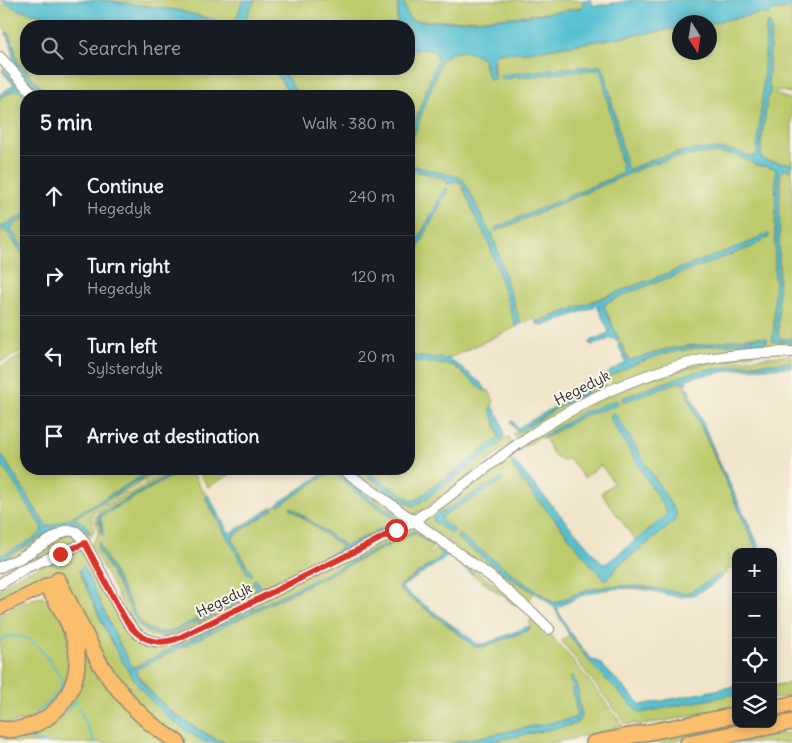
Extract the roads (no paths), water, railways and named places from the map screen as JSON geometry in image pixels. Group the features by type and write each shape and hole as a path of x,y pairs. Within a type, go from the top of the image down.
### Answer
{"highway":[{"path":"0,729 19,730 35,725 51,716 61,706 74,680 77,668 75,641 52,583"},
{"path":"52,583 110,679 133,707 150,723 178,743"},
{"path":"777,707 792,704"},
{"path":"594,743 732,716"},
{"path":"688,743 792,722"}],"main road":[{"path":"0,608 52,583"}],"street":[{"path":"0,57 30,90"},
{"name":"Hegedyk","path":"85,543 134,630 146,639 169,642 368,545 414,520 540,428 611,390 661,370 703,360 740,354 792,352"},
{"path":"350,475 490,576 533,613 549,630"},
{"path":"0,568 65,531 69,530 80,534 85,543 26,568 0,584"}],"water":[{"path":"0,0 102,0 176,10 214,20 69,20 16,9"},
{"path":"244,0 255,0 246,17 248,20 232,20 237,17"},
{"path":"398,0 403,0 407,14 411,20 397,20"},
{"path":"584,0 591,0 592,4 596,6 633,0 792,0 792,8 771,11 767,15 761,13 717,22 717,15 672,15 672,29 529,52 498,53 492,62 495,79 490,80 487,76 484,59 477,55 463,51 448,54 440,62 437,60 434,51 415,50 415,21 497,19 539,14 581,8"},
{"path":"770,23 768,83 770,89 761,143 761,157 771,162 792,164 792,170 784,169 780,173 778,334 780,339 792,339 792,343 772,341 774,333 776,169 774,168 757,165 731,154 710,153 672,158 651,164 496,231 495,228 621,174 623,170 601,71 591,70 500,79 501,75 552,69 602,67 606,76 627,169 661,157 698,150 735,151 753,157 757,152 762,102 766,24"},
{"path":"6,32 12,40 20,70 13,60 11,43"},
{"path":"436,63 440,64 415,132 415,122"},
{"path":"3,68 23,90 20,90 20,92 13,90 0,98 0,94 14,85 2,71"},
{"path":"24,75 29,75 43,90 37,90"},
{"path":"277,75 285,75 295,90 288,90"},
{"path":"415,166 458,177 463,180 487,228 492,233 521,324 516,327 489,243 465,191 460,182 454,181 447,184 446,179 415,171"},
{"path":"445,188 448,189 415,254 415,246"},
{"path":"20,217 20,221 14,224 11,229 20,243 20,250 8,233 5,230 3,231 1,227"},
{"path":"764,234 769,234 769,237 754,246 638,289 606,303 604,307 619,339 617,340 612,338 593,345 590,344 591,341 609,331 597,306 543,326 537,324 538,322 751,242"},
{"path":"759,337 767,338 767,342 715,345 677,351 643,361 610,376 608,374 625,363 618,345 621,343 628,359 631,360 668,349"},
{"path":"415,356 453,361 482,384 486,390 483,390 453,365 415,362"},
{"path":"792,362 792,367 740,369 694,377 687,379 687,383 678,382 623,402 622,398 691,373 728,367"},
{"path":"602,378 604,381 585,394 555,409 521,431 517,432 511,422 512,420 518,428"},
{"path":"685,388 688,388 718,459 760,548 756,548"},
{"path":"616,400 617,405 581,417 542,438 582,413"},
{"path":"492,405 500,418 504,433 501,443 417,505 411,505 365,475 372,475 413,501 416,500 498,439 499,434 490,407"},
{"path":"614,412 676,513 676,518 667,528 619,565 606,579 596,571 526,486 512,464 513,462 516,464 601,562 603,564 607,563 665,517 667,512 611,420 610,415"},
{"path":"0,452 48,527 70,518 144,475 149,475 74,518 85,524 90,532 88,534 79,524 64,524 0,560 0,556 34,538 41,532 42,528 0,461"},
{"path":"169,475 173,475 101,516 103,535 101,535 99,515"},
{"path":"321,475 326,475 279,506 277,504"},
{"path":"340,475 394,515 397,518 397,523 262,591 170,634 160,635 152,633 138,623 98,549 98,542 100,542 100,548 140,622 153,631 169,632 256,591 252,581 255,579 262,588 342,548 291,507 345,546 394,522 392,517 357,493 337,476"},
{"path":"501,478 503,481 441,517 442,521 455,531 452,534 434,522 433,517"},
{"path":"208,495 228,531 231,533 273,507 274,509 233,536 233,541 252,575 249,576 205,497"},
{"path":"414,531 435,544 433,545 414,533 135,670 142,682 162,704 199,730 225,743 210,743 199,739 164,713 147,696 120,657 98,614 79,570 84,567 118,641 132,667 134,667"},
{"path":"460,535 554,603 586,590 611,586 639,586 686,593 720,574 723,577 702,591 689,596 674,596 640,589 609,589 583,595 557,609 571,634 591,659 599,662 641,705 732,687 732,695 640,713 594,667 569,635 554,607 545,599 506,575 457,538"},
{"path":"440,547 474,574 450,557 447,557 403,586 404,590 478,644 484,644 527,627 530,627 529,630 485,646 477,647 401,591 401,585 442,556 441,551 438,549"},
{"path":"573,675 578,691 581,716 576,724 483,743 450,743 576,718 571,677"}],"waterway":[{"path":"0,639 12,636 22,637 31,641 45,654 63,681 52,700 35,713"},
{"path":"75,700 95,743"},
{"path":"48,743 22,737 42,730 52,724 75,700"}]}
